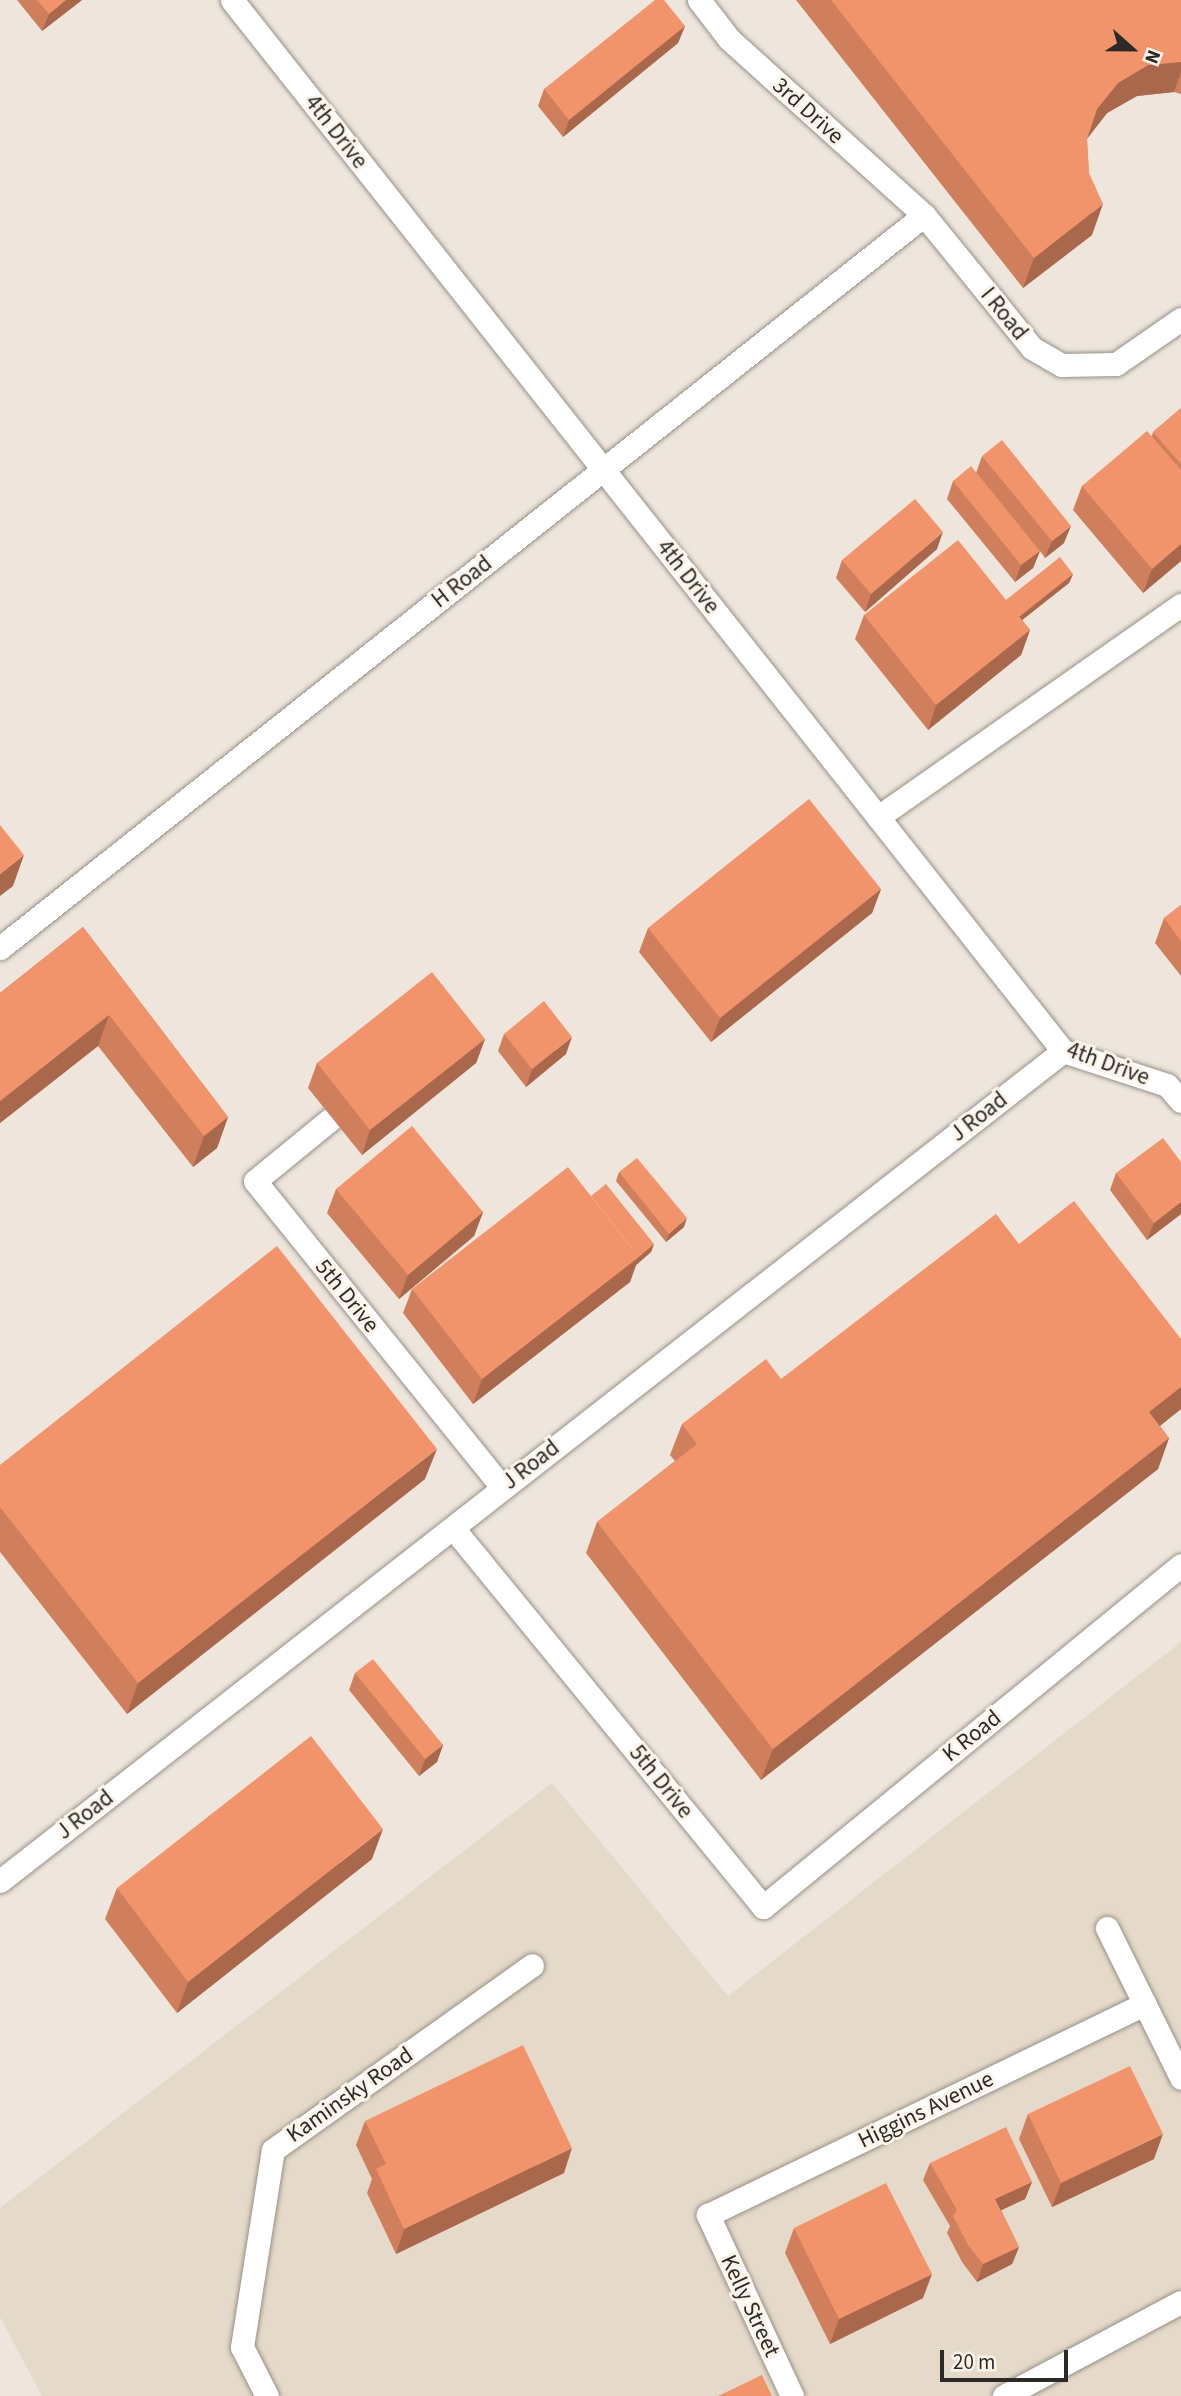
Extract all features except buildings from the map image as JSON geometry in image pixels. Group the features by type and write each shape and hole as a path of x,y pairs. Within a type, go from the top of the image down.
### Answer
{"lane":[{"name":"4th Drive","path":"232,0 1063,1051 1167,1085 1181,1101"},
{"name":"3rd Drive","path":"699,0 729,39 924,215"},
{"name":"H Road","path":"0,948 924,215"},
{"name":"I Road","path":"924,215 1031,348 1062,365 1116,363 1181,319"},
{"path":"878,817 1181,605"},
{"name":"J Road","path":"0,1881 1063,1051"},
{"name":"5th Drive","path":"332,1118 255,1181 502,1488"},
{"name":"5th Drive","path":"453,1528 763,1907"},
{"name":"K Road","path":"763,1907 1181,1565"},
{"path":"1107,1928 1181,2078"},
{"name":"Kaminsky Road","path":"267,2396 242,2347 272,2150 532,1965"},
{"name":"Higgins Avenue","path":"708,2215 1145,2004"},
{"name":"Kelly Street","path":"708,2215 792,2396"},
{"path":"1004,2396 1181,2302"}],"shaded area":[{"path":"1181,1642 1181,2396 42,2396 0,2317 0,2208 552,1783 728,1996"}]}
